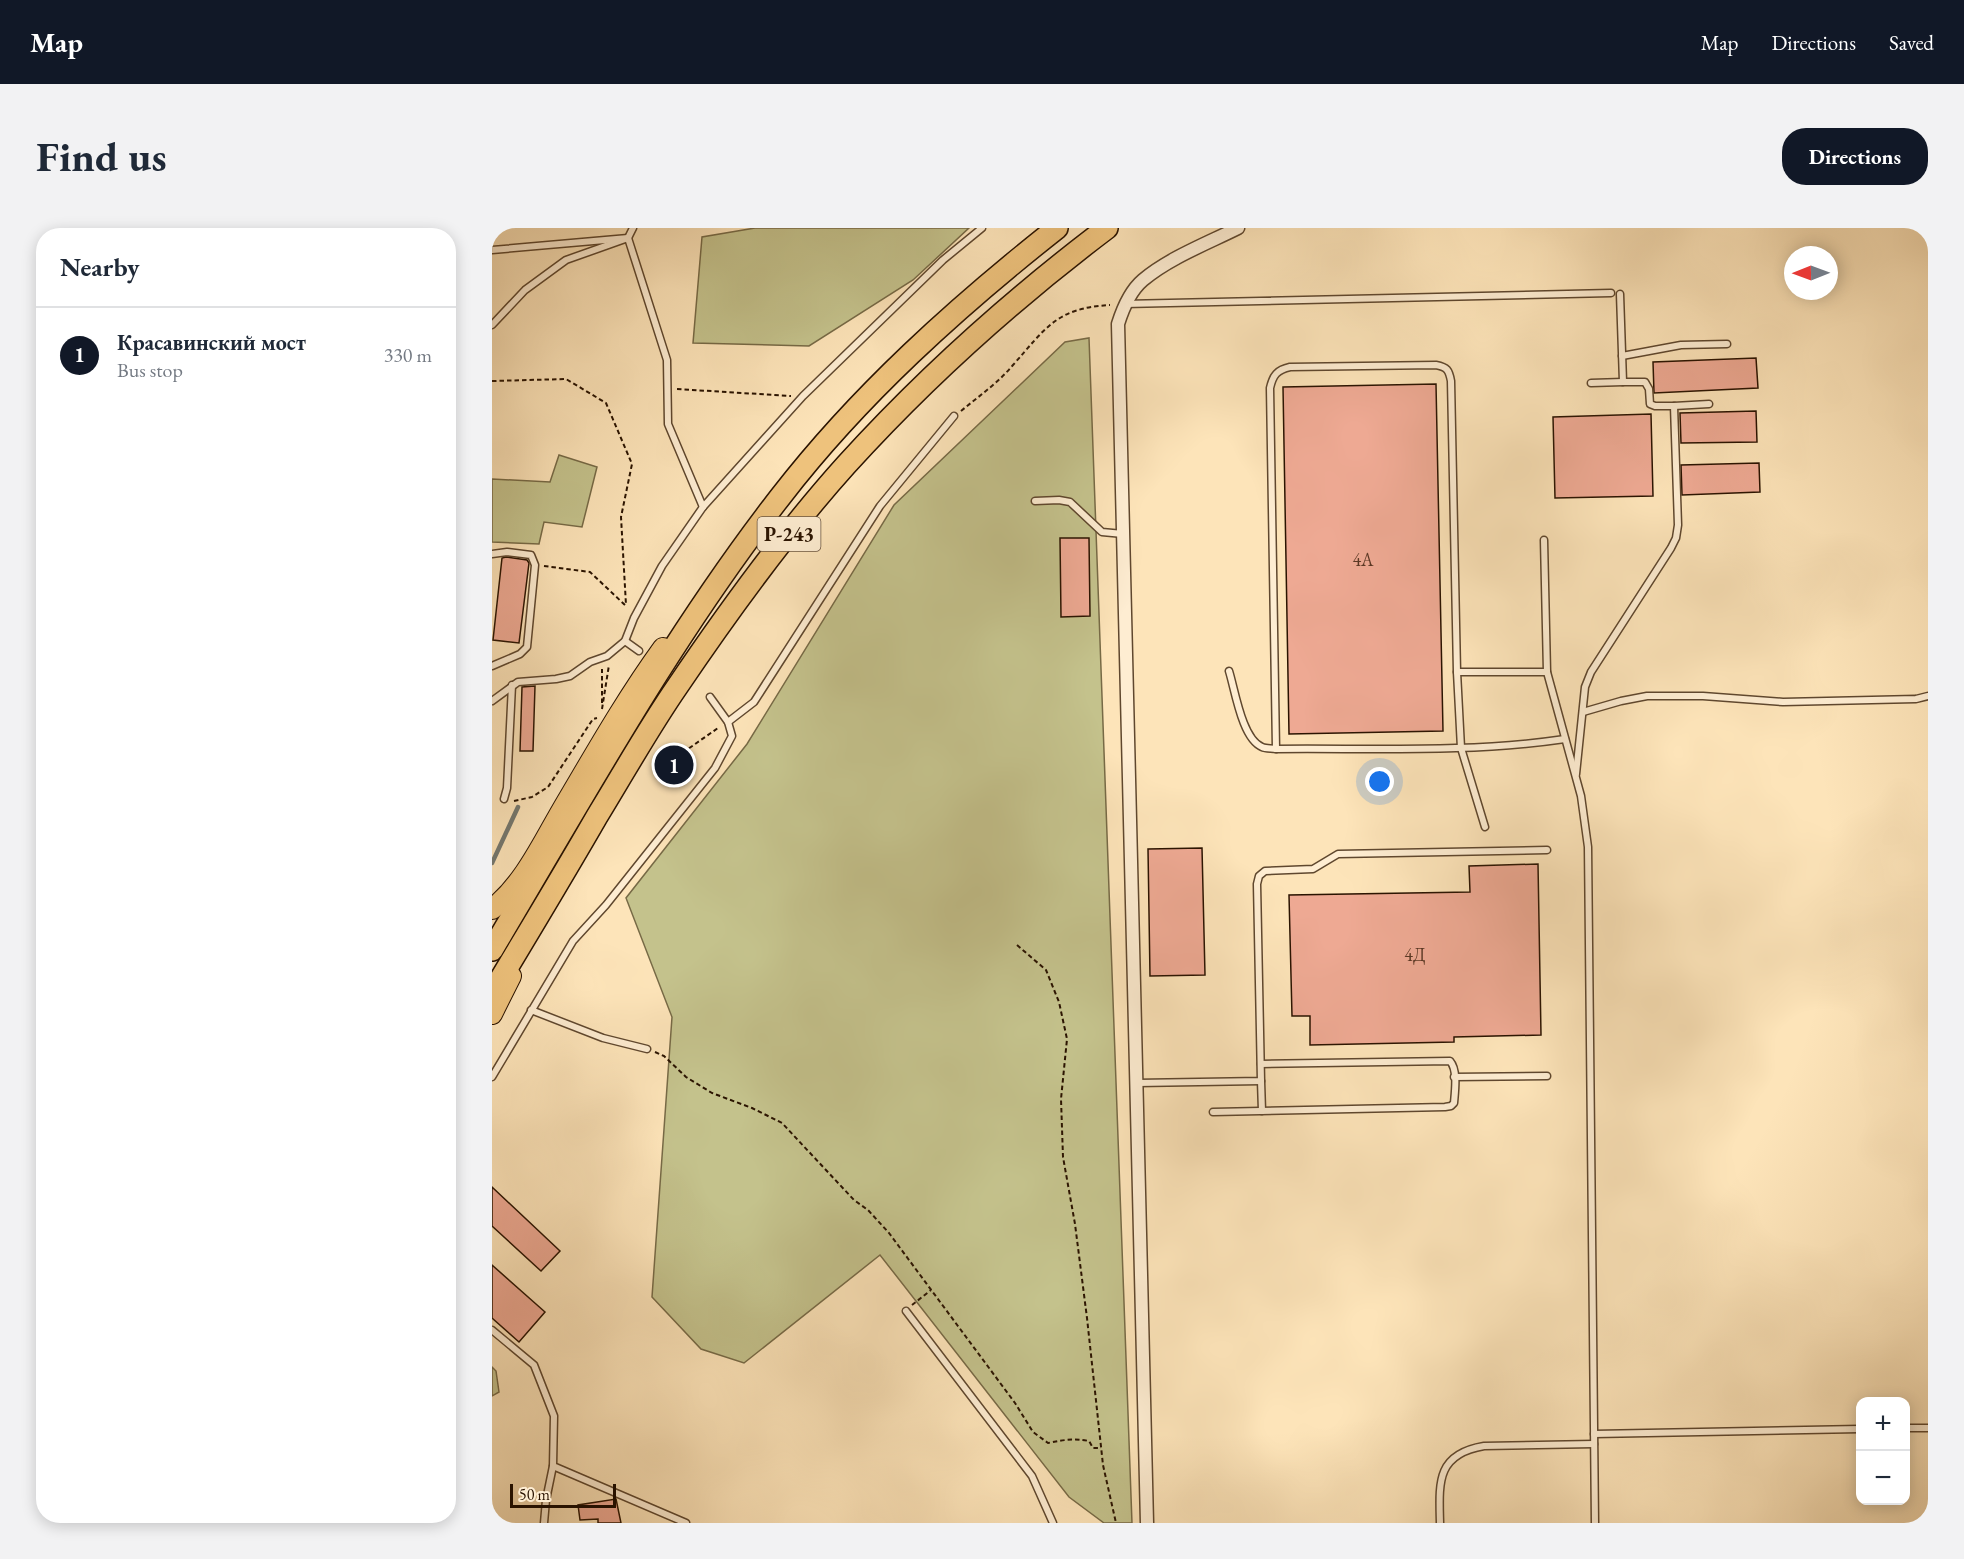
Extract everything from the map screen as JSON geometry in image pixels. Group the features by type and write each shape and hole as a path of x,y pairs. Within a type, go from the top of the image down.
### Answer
{"highway":[{"name":"Р-243","path":"492,950 618,739 710,594 781,495 838,429 922,344 1001,273 1057,228"},
{"name":"Р-243","path":"492,993 676,688 804,514 889,420 944,365 1022,295 1107,228"}],"main road":[{"path":"492,909 530,863 639,682 664,648 710,594"},
{"path":"545,861 572,793"},
{"path":"492,1014 546,903"}],"street":[{"path":"1147,1523 1118,324 1124,304 1142,280 1169,263 1238,228"}],"lane":[{"path":"492,326 525,290 566,260 628,238 633,228"},
{"path":"492,701 500,697 512,685 524,680 564,678 590,662 602,659 625,641 634,618 662,566 703,507 803,396 943,260 982,228"},
{"path":"492,250 628,238"},
{"path":"628,238 667,360 668,424 703,507"},
{"path":"1124,304 1611,293"},
{"path":"1620,294 1623,382"},
{"path":"1622,356 1681,345 1727,344"},
{"path":"1276,749 1270,388 1273,377 1280,369 1290,367 1436,364 1445,366 1449,371 1451,381 1457,672 1461,748 1485,827"},
{"path":"1590,383 1645,381 1649,389 1650,404 1655,406 1709,404"},
{"path":"1576,778 1585,687 1591,672 1676,538 1678,525 1674,405"},
{"path":"728,722 754,702 880,506 954,416"},
{"path":"1035,501 1070,502 1102,532 1123,534"},
{"path":"1544,540 1547,672 1581,796 1588,847 1595,1523"},
{"path":"492,554 507,552 531,555 535,565 526,647 520,654 492,666"},
{"path":"625,641 639,651"},
{"path":"1229,671 1245,725 1252,739 1262,747 1276,749 1461,748 1529,745 1565,740"},
{"path":"1457,672 1547,672"},
{"path":"504,799 507,788 512,685"},
{"path":"1583,712 1621,700 1647,696 1703,696 1783,702 1916,699 1928,696"},
{"path":"492,1077 573,941 606,905 715,768 732,736 728,722 710,697"},
{"path":"1262,1111 1257,884 1259,876 1265,871 1313,869 1338,854 1546,850"},
{"path":"531,1010 603,1038 647,1049"},
{"path":"1213,1112 1451,1106 1454,1103 1453,1063 1445,1060 1261,1064"},
{"path":"1455,1077 1547,1076"},
{"path":"1136,1083 1261,1081"},
{"path":"906,1311 1032,1476 1053,1523"},
{"path":"492,1330 534,1365 554,1416 553,1466 544,1523"},
{"path":"1910,1428 1928,1428"},
{"path":"1594,1434 1856,1429"},
{"path":"1440,1523 1439,1491 1443,1471 1452,1458 1467,1449 1484,1446 1594,1444"},
{"path":"553,1466 686,1523"}],"path":[{"path":"954,416 997,381 1049,324 1089,306 1124,304"},
{"path":"492,381 566,379 606,403 632,464 621,517 626,605 590,572 535,565"},
{"path":"668,388 803,396"},
{"path":"602,659 602,709 614,651"},
{"path":"504,799 523,800 541,793 548,787 593,719 597,718"},
{"path":"674,765 688,749 728,722"},
{"path":"1017,945 1046,970 1059,1002 1067,1039 1061,1099 1063,1157 1078,1247 1101,1448 1116,1523"},
{"path":"647,1049 664,1056 686,1077 712,1093 752,1108 782,1123 854,1200 868,1209 890,1233 1015,1403 1033,1432 1048,1443 1065,1438 1078,1439 1089,1441 1093,1448 1101,1448"},
{"path":"906,1311 931,1290"}],"shaded area":[{"path":"755,228 969,228 913,280 809,346 693,343 702,237"},
{"path":"1089,338 1132,1523 1104,1523 1069,1497 880,1255 744,1363 701,1349 652,1297 672,1017 626,898 747,744 894,505 1065,342"},
{"path":"559,455 597,467 582,527 544,522 539,544 492,542 492,479 550,482"},
{"path":"492,1367 496,1371 499,1392 492,1396"}],"building":[{"path":"1756,358 1758,388 1654,393 1653,362"},
{"path":"1436,384 1443,731 1289,734 1283,387"},
{"path":"1756,411 1757,442 1681,443 1680,413"},
{"path":"1651,414 1653,496 1555,498 1553,417"},
{"path":"1759,463 1760,492 1682,495 1681,465"},
{"path":"1060,538 1089,538 1090,616 1061,617"},
{"path":"502,558 527,560 529,563 519,643 493,640"},
{"path":"535,686 533,751 520,751 522,687"},
{"path":"1202,848 1205,975 1150,976 1148,849"},
{"path":"1538,864 1541,1035 1454,1037 1454,1042 1310,1045 1310,1016 1292,1016 1289,895 1470,892 1469,866"},
{"path":"492,1187 560,1251 541,1271 492,1226"},
{"path":"492,1265 545,1312 519,1342 492,1318"},
{"path":"616,1499 621,1523 598,1523 598,1519 580,1520 578,1505"}],"waterway":[{"path":"492,863 518,807"}],"place":[{"name":"Красавинский мост","path":"674,765"}]}
